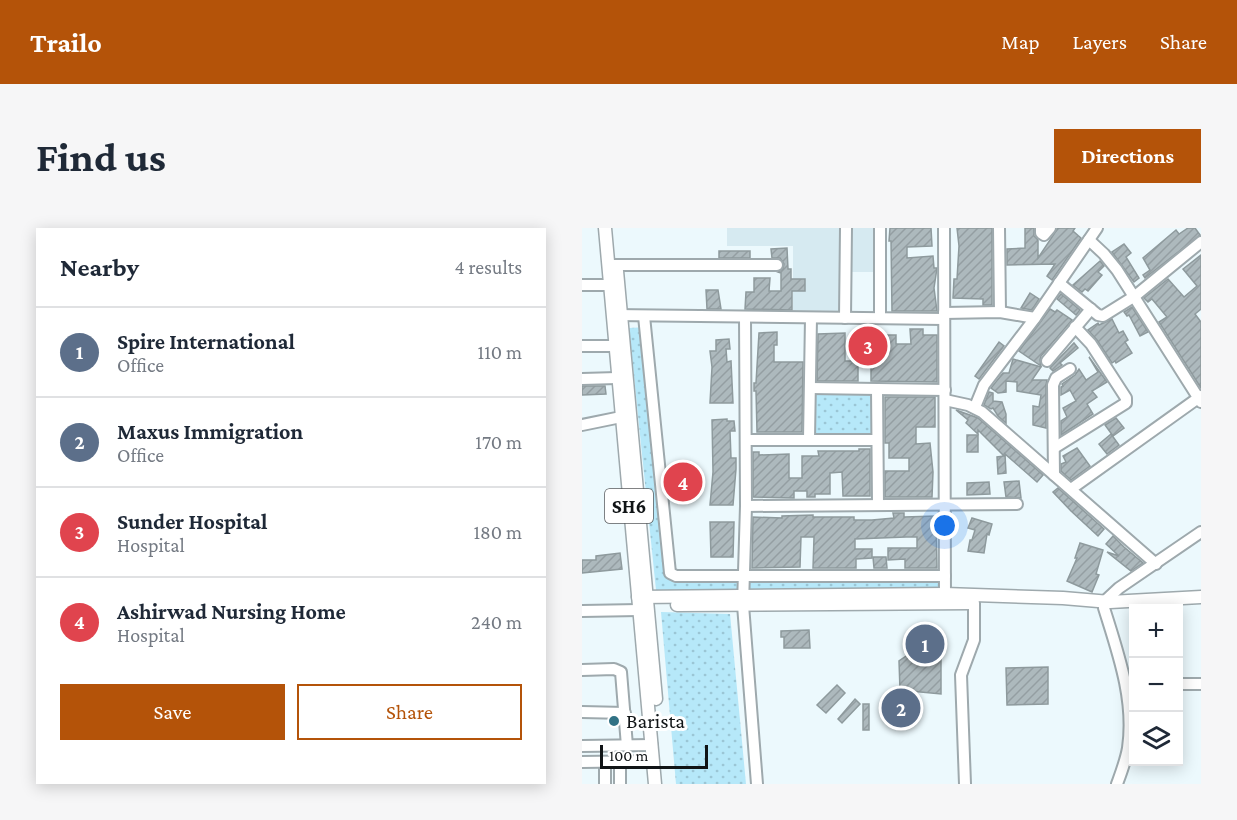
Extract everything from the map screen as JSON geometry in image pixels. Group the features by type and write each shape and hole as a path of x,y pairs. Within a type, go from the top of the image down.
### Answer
{"main road":[{"name":"SH6","path":"605,228 612,265 642,603 655,784"},
{"name":"SH6","path":"613,228 610,285 616,315 614,346 662,784"},
{"path":"642,603 1042,597 1105,605 1201,597"},
{"path":"945,599 974,603 1201,604"}],"street":[{"path":"845,318 846,228"},
{"path":"880,228 880,318"},
{"path":"944,228 945,599"},
{"path":"999,228 1000,312"},
{"path":"1041,228 1041,233 1044,235 1050,228"},
{"path":"975,407 984,385 1035,318 1097,228"},
{"path":"1071,489 1200,399 1135,296 1104,254 1089,240"},
{"path":"1059,283 1098,315 1104,315 1135,296 1201,242"},
{"path":"612,265 777,265"},
{"path":"582,285 610,285"},
{"path":"1047,361 1091,309"},
{"path":"616,315 880,318 1000,312 1035,318"},
{"path":"644,316 670,573 676,576 945,576"},
{"path":"745,317 746,506 743,600 757,784"},
{"path":"809,440 811,318"},
{"path":"1054,448 1126,403 1126,398 1091,344 1075,327"},
{"path":"582,345 614,346"},
{"path":"1054,475 1053,385 1056,378 1070,369"},
{"path":"582,379 617,378"},
{"path":"810,388 877,389 945,395 975,407 1156,564"},
{"path":"877,389 878,505"},
{"path":"582,425 621,417"},
{"path":"746,440 877,440"},
{"path":"746,506 1017,504"},
{"path":"1129,683 1105,605 1119,588 1201,532"},
{"path":"582,611 642,603"},
{"path":"965,784 961,675 974,640 974,603"},
{"path":"582,670 614,669 621,672 627,746"},
{"path":"1183,684 1201,684"},
{"path":"582,712 625,712"},
{"path":"1118,784 1128,750 1130,712"},
{"path":"582,746 652,746"},
{"path":"582,762 653,761"},
{"path":"605,762 605,784"},
{"path":"620,762 620,784"}],"shaded area":[{"path":"727,228 874,228 874,272 848,272 848,311 793,311 793,246 727,246"},
{"path":"648,327 672,578 742,578 743,591 656,590 629,328"},
{"path":"815,392 873,392 873,436 815,435"},
{"path":"750,578 938,579 938,590 750,591"},
{"path":"661,612 730,614 746,784 676,784"}],"building":[{"path":"890,228 931,228 932,246 907,247 907,258 933,256 934,268 937,268 934,288 937,311 892,311"},
{"path":"957,228 992,228 992,305 983,305 983,299 953,298 959,246"},
{"path":"1025,228 1034,228 1034,236 1038,240 1038,258 1058,228 1075,228 1073,231 1081,238 1052,280 1047,276 1055,264 1007,265 1007,249 1025,248"},
{"path":"1188,228 1195,228 1200,235 1145,278 1143,275 1150,270 1143,258 1176,230 1179,234"},
{"path":"1124,244 1131,253 1126,257 1139,278 1134,282 1112,252"},
{"path":"787,248 791,279 805,279 805,291 792,291 792,310 745,309 746,292 754,292 754,278 770,278 769,291 781,291 781,273 778,272 783,269 784,264 780,258 772,258 771,249"},
{"path":"719,251 750,251 750,258 719,258"},
{"path":"1201,255 1201,309 1195,314 1201,322 1201,388 1159,322 1167,317 1152,299 1148,302 1144,298 1168,279 1184,297 1197,286 1183,269"},
{"path":"1100,261 1104,266 1098,272 1102,275 1088,291 1085,289 1082,292 1073,285"},
{"path":"706,290 718,290 721,309 707,309"},
{"path":"1030,293 1039,299 1032,310 1021,308"},
{"path":"1061,294 1080,310 1076,315 1057,299"},
{"path":"1132,307 1148,332 1140,336 1129,315 1127,316 1124,312"},
{"path":"1050,309 1055,312 1057,310 1072,320 1041,356 1041,366 1019,351"},
{"path":"1112,319 1119,333 1123,331 1128,340 1125,342 1132,353 1116,363 1115,361 1112,363 1088,330 1098,323 1099,325"},
{"path":"910,329 923,329 923,335 937,335 937,382 871,381 871,356 857,356 857,337 883,338 883,335 896,335 896,344 911,344"},
{"path":"777,332 774,362 803,362 802,432 757,432 754,383 756,383 759,333"},
{"path":"845,333 845,361 858,361 858,381 817,381 818,334"},
{"path":"729,339 730,349 726,349 727,362 731,361 733,403 710,403 712,367 710,351 716,351 716,340"},
{"path":"999,342 1004,346 979,379 975,376"},
{"path":"1074,343 1078,348 1053,371 1050,368"},
{"path":"1089,357 1107,382 1092,391 1097,397 1087,404 1093,414 1061,435 1061,421 1067,417 1063,408 1076,401 1070,390 1061,395 1062,384 1075,375 1079,369 1086,380 1098,372"},
{"path":"1013,359 1041,367 1032,380 1047,380 1046,428 1033,425 1033,406 1039,407 1041,395 1017,391 1017,382 1006,381 1006,392 998,393 991,388 1003,373 1009,373"},
{"path":"582,386 605,386 606,394 582,395"},
{"path":"989,392 993,393 993,401 1002,402 1006,423 993,408 984,405"},
{"path":"885,397 935,397 935,427 916,427 916,444 930,443 933,472 932,497 885,497 885,471 909,471 909,458 889,458 889,443 885,443"},
{"path":"956,410 978,418 1043,475 1037,482 1005,454 1006,473 998,474 997,457 1004,456 978,430 978,434 966,423 968,420"},
{"path":"1116,418 1124,428 1113,436 1105,425"},
{"path":"727,419 727,421 734,421 735,431 730,431 731,458 736,458 733,505 710,505 713,472 712,420"},
{"path":"1111,434 1119,445 1107,454 1099,444"},
{"path":"967,435 978,435 978,452 967,452"},
{"path":"1077,448 1090,466 1071,480 1061,471 1061,464 1066,462 1063,456"},
{"path":"859,449 870,449 870,496 843,496 842,472 830,473 830,494 815,494 815,497 807,497 807,491 794,491 794,498 753,497 753,452 759,452 759,455 789,454 789,478 802,478 802,456 819,456 818,451 859,451"},
{"path":"671,472 699,472 700,488 671,488"},
{"path":"1019,481 1021,498 1006,497 1004,482"},
{"path":"989,482 990,494 967,495 967,483"},
{"path":"1058,488 1104,529 1098,536 1053,492"},
{"path":"893,513 904,513 904,517 936,516 937,568 905,568 905,559 888,560 888,548 917,548 917,537 906,537 855,539 855,549 872,549 872,558 856,559 856,568 813,568 814,537 801,537 800,567 752,568 753,517 782,518 782,516 813,515 813,517 854,517 854,520 872,520 894,518"},
{"path":"972,518 992,524 989,535 987,534 984,553 968,551 975,530 968,528"},
{"path":"710,522 734,522 733,557 711,557"},
{"path":"1113,536 1143,563 1131,571 1107,552 1119,556 1106,544"},
{"path":"1080,543 1103,550 1096,574 1099,575 1092,592 1067,581 1077,558 1075,558"},
{"path":"620,553 622,569 582,573 582,560 596,560 596,556"},
{"path":"873,557 886,557 887,568 874,568"},
{"path":"809,630 810,648 784,648 784,637 781,637 781,631"},
{"path":"936,630 941,653 941,694 900,690 899,661 912,652 908,632"},
{"path":"1048,667 1048,704 1007,705 1006,668"},
{"path":"837,685 845,693 826,713 817,705"},
{"path":"903,694 904,722 898,723 897,695"},
{"path":"855,699 860,704 842,723 838,719"},
{"path":"863,704 869,704 869,730 863,730"}],"place":[{"name":"Sunder Hospital","path":"868,346"},
{"name":"Ashirwad Nursing Home","path":"683,482"},
{"name":"Spire International","path":"925,644"},
{"name":"Maxus Immigration","path":"901,708"},
{"name":"Barista","path":"614,721"}]}
